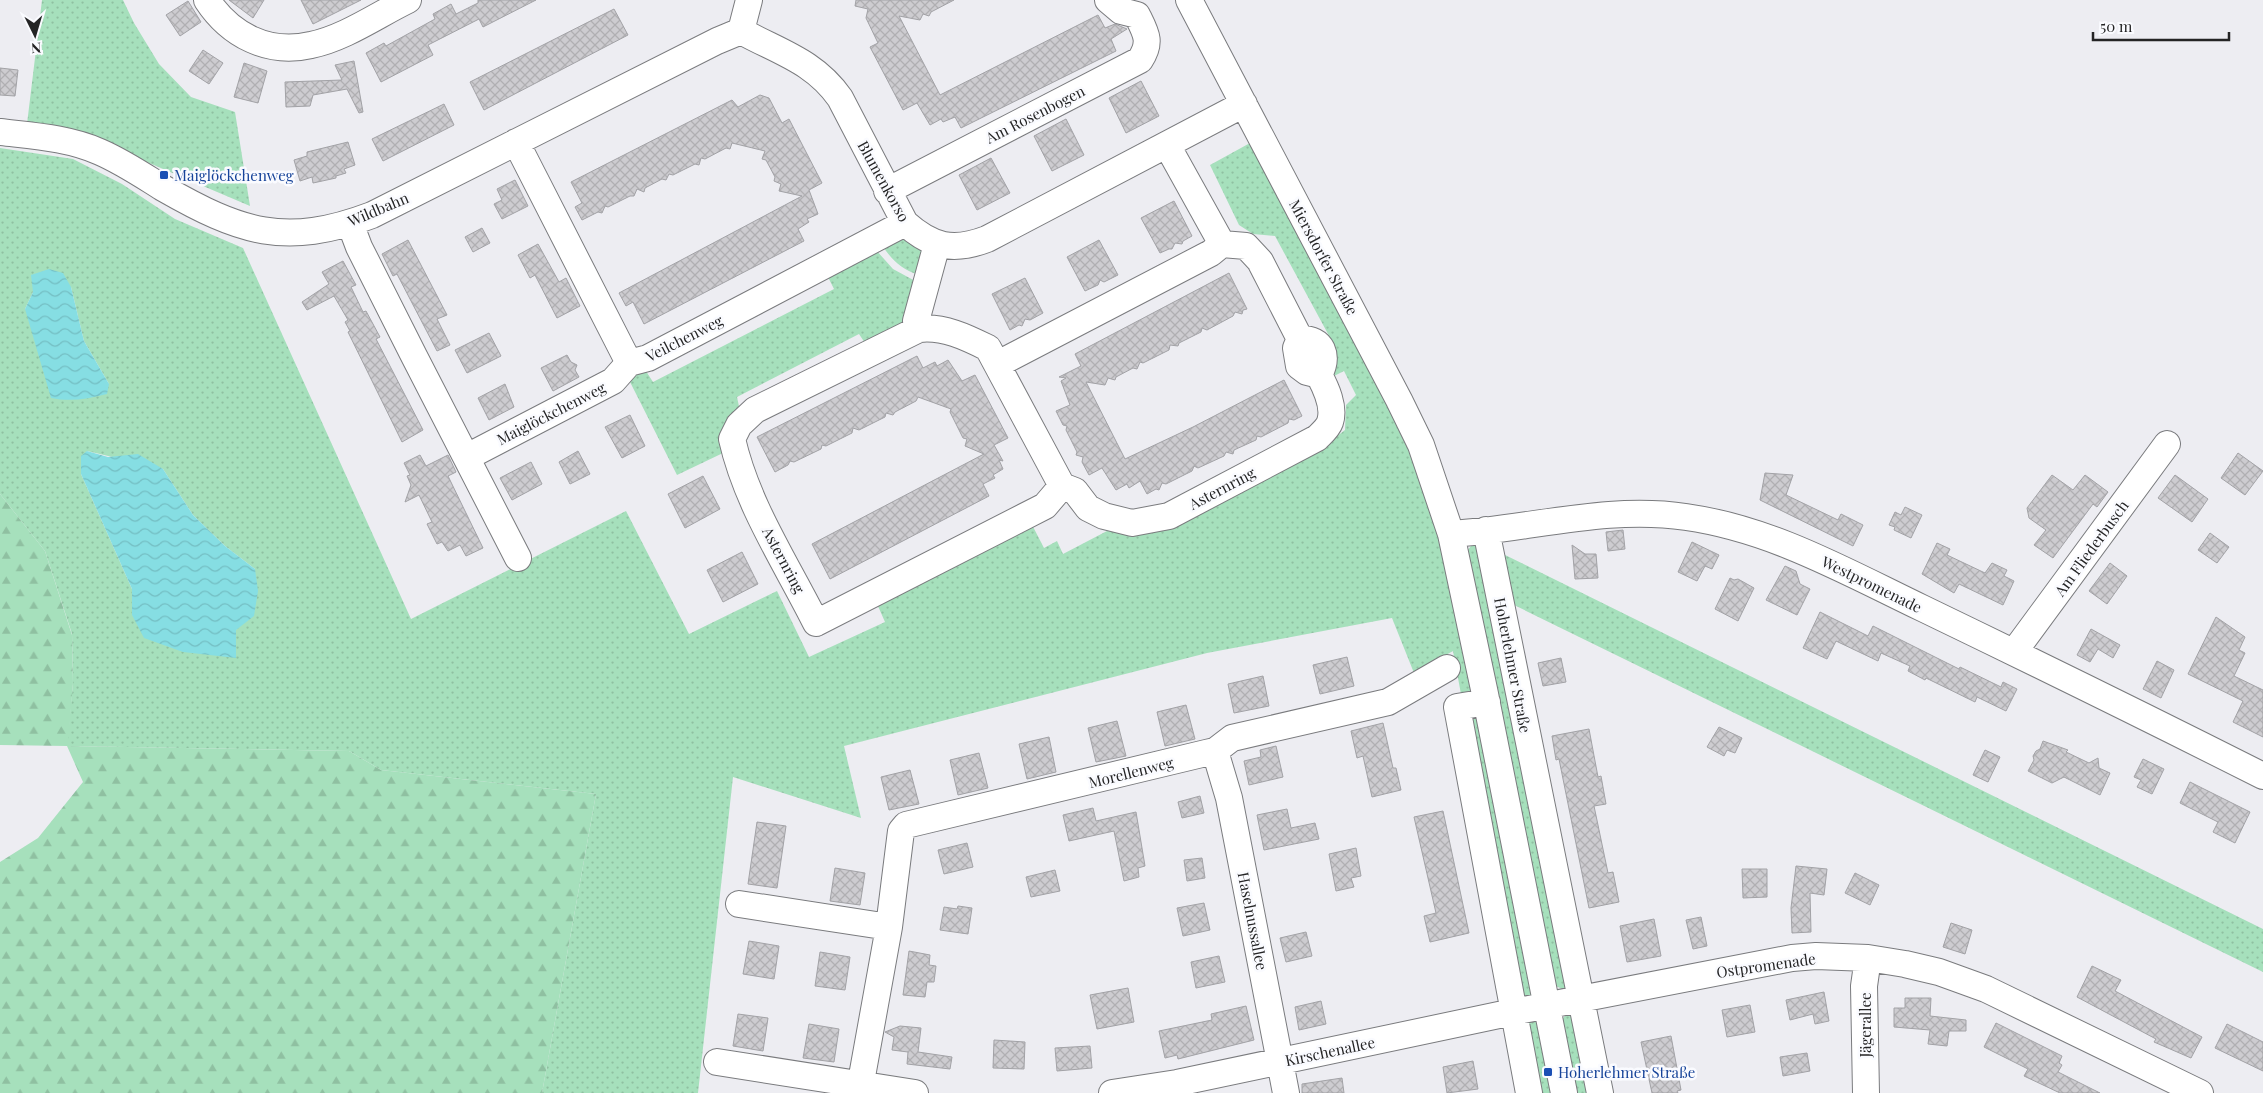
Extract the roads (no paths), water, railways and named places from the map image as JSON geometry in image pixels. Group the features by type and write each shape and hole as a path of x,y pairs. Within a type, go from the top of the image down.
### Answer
{"street":[{"path":"207,0 217,15 235,31 250,39 283,47 312,45 336,36 408,0"},
{"path":"741,31 749,0"},
{"name":"Am Rosenbogen","path":"887,191 1140,60 1147,50 1146,33 1139,7 1122,11 1108,0"},
{"name":"Miersdorfer Straße","path":"1189,0 1399,400 1421,445 1449,526"},
{"name":"Wildbahn","path":"0,132 57,139 100,152 228,222 248,228 293,233 350,223 372,215 709,45 741,31"},
{"name":"Blumenkorso","path":"741,31 810,67 828,81 840,98 905,223 921,238 937,244 971,245 987,239 1244,104"},
{"name":"Veilchenweg","path":"516,142 629,363 648,358 905,223"},
{"path":"998,364 1211,253 1222,244 1167,145"},
{"path":"350,223 359,247 518,558"},
{"path":"919,328 916,320 937,244"},
{"name":"Asternring","path":"1062,486 1045,506 816,623 761,518 737,462 732,439 739,425 755,410 919,328 932,327 965,337 988,348 1062,486 1075,491 1088,508 1104,516 1132,523 1169,516 1317,438 1330,423 1330,402 1319,375 1323,367 1324,353 1318,344 1310,339 1300,339 1260,261 1246,246 1222,244"},
{"name":"Maiglöckchenweg","path":"467,457 613,382 629,363"},
{"name":"Am Fliederbusch","path":"2014,652 2167,444"},
{"name":"Westpromenade","path":"1449,526 1486,530 1605,514 1642,513 1686,517 1745,530 1794,546 2014,652 2263,776"},
{"path":"1449,526 1487,702 1564,1093"},
{"name":"Hoherlehmer Straße","path":"1486,530 1600,1093"},
{"name":"Morellenweg","path":"860,1090 889,927 901,831 906,825 1214,751 1232,738 1388,702 1447,668"},
{"path":"1487,702 1457,707 1529,1093"},
{"name":"Haselnussallee","path":"1214,751 1229,798 1286,1093"},
{"path":"739,904 889,927"},
{"name":"Ostpromenade","path":"1546,1005 1792,958 1816,956 1868,958 1939,972 1986,989 2200,1093"},
{"name":"Jägerallee","path":"1866,1093 1864,986 1868,958"},
{"name":"Kirschenallee","path":"1112,1093 1158,1087 1546,1005"},
{"path":"717,1062 860,1090 915,1093"}],"water":[{"path":"49,269 63,273 71,287 84,341 109,384 107,394 65,400 51,398 25,309 33,292 31,275"},
{"path":"87,451 108,457 138,454 163,469 193,515 225,546 255,569 258,591 254,616 236,630 236,658 183,652 144,638 132,615 132,589 81,474 81,456"}],"place":[{"name":"Maiglöckchenweg","path":"164,175"},
{"name":"Hoherlehmer Straße","path":"1548,1072"}]}
